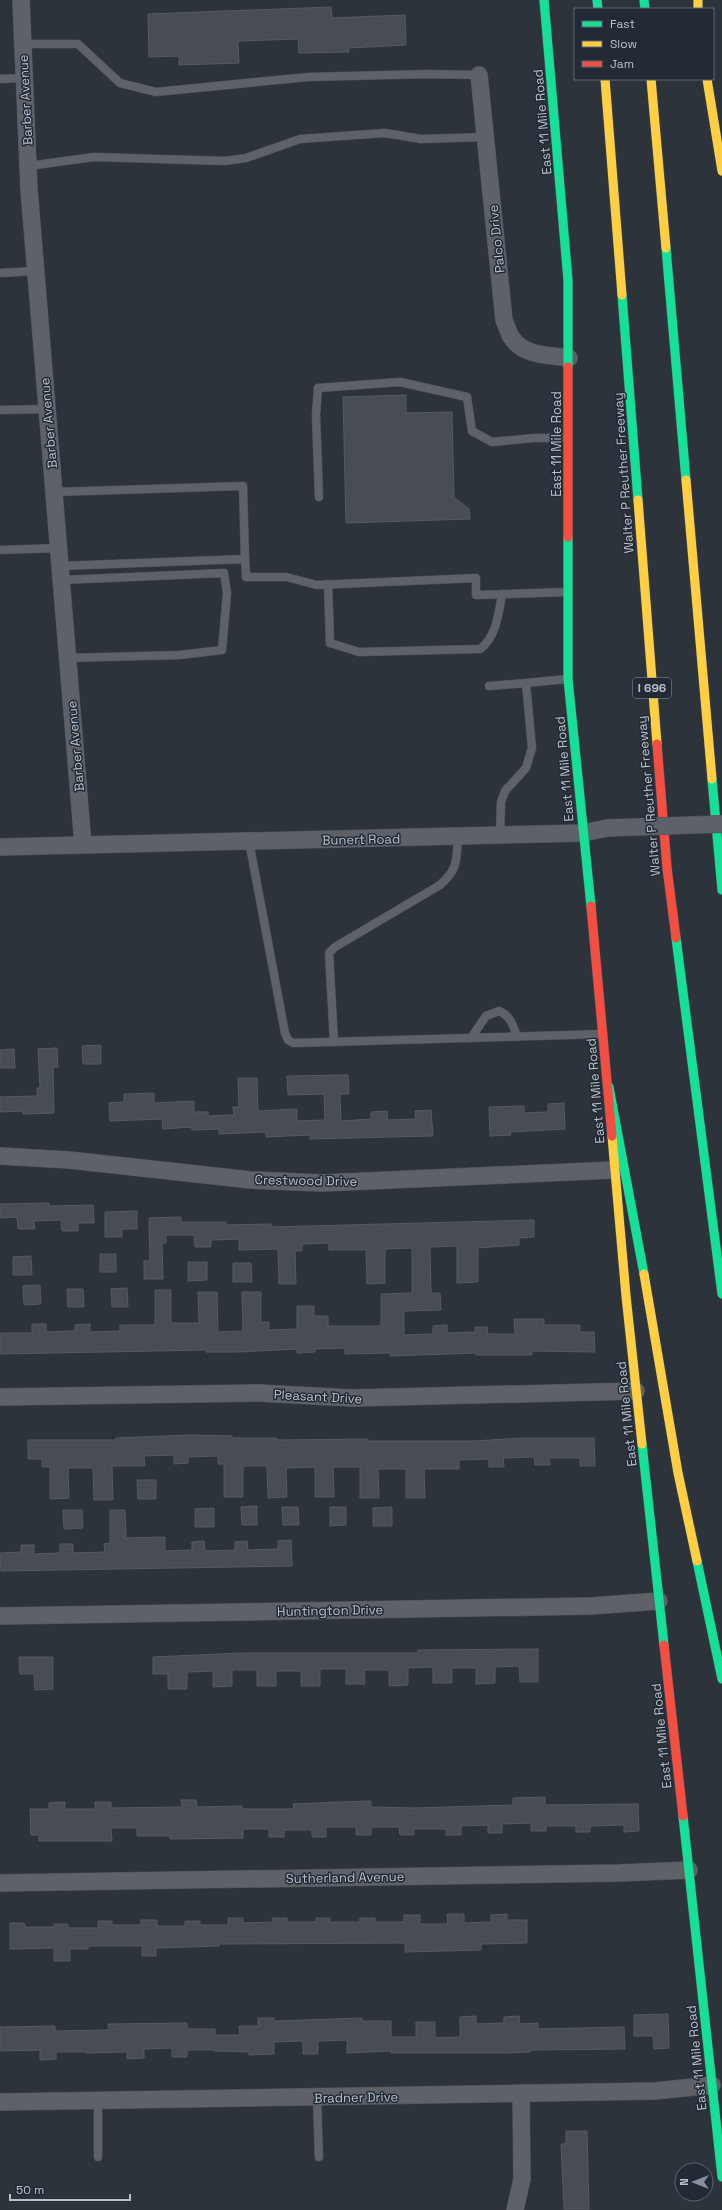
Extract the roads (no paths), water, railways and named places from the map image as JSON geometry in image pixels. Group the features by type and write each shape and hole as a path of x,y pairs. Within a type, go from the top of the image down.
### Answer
{"main road":[{"name":"East 11 Mile Road","path":"544,0 568,280 568,679 609,1086 614,1170 636,1391 722,2177"},
{"name":"Walter P Reuther Freeway","path":"605,80 666,868 680,982 715,1225 722,1294"},
{"path":"651,80 722,890"},
{"path":"707,80 722,171"},
{"path":"609,1086 625,1167 678,1473 722,1679"}],"street":[{"name":"Barber Avenue","path":"21,0 28,166 83,845"},
{"name":"Palco Drive","path":"479,75 504,320 512,338 522,348 537,354 569,358"},
{"name":"Bunert Road","path":"0,847 583,834 607,828 722,824"},
{"name":"Crestwood Drive","path":"0,1156 69,1160 251,1180 322,1183 614,1170"},
{"name":"Pleasant Drive","path":"0,1397 259,1393 352,1398 636,1391"},
{"name":"Huntington Drive","path":"0,1616 590,1606 659,1601"},
{"name":"Sutherland Avenue","path":"0,1883 611,1873 689,1870"},
{"name":"Bradner Drive","path":"0,2102 317,2098 655,2091 712,2085"},
{"path":"515,2210 522,2179 521,2093"}],"lane":[{"path":"23,44 78,44 120,83 156,92 308,77 428,74 479,75"},
{"path":"0,79 24,78"},
{"path":"28,166 94,157 225,160 246,158 300,139 385,133 421,139 485,137"},
{"path":"0,273 36,271"},
{"path":"319,497 316,415 318,388 400,382 467,397 472,431 492,442 534,438 569,438"},
{"path":"0,410 47,409"},
{"path":"54,492 243,486 246,578 286,577 317,585 476,578 476,595 567,592"},
{"path":"0,550 59,548"},
{"path":"61,573 245,559"},
{"path":"61,573 224,573 227,593 222,650 180,655 68,658"},
{"path":"328,584 330,643 359,652 480,649 487,643 494,628 502,594"},
{"path":"489,686 568,679"},
{"path":"500,835 501,802 508,787 519,778 526,768 532,748 526,683"},
{"path":"334,1042 329,953 335,947 433,889 448,878 453,873 456,864 458,836"},
{"path":"249,841 288,1040 294,1043 603,1034"},
{"path":"471,1038 486,1016 499,1011 506,1014 511,1020 517,1036"},
{"path":"317,2098 319,2157"},
{"path":"98,2100 98,2157"}]}
